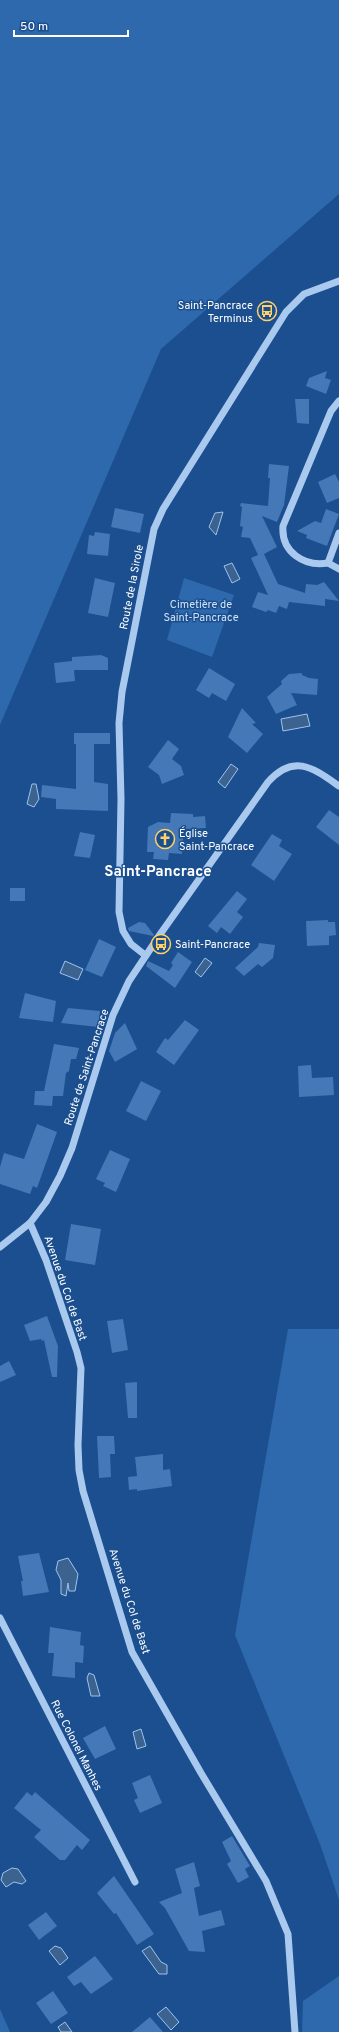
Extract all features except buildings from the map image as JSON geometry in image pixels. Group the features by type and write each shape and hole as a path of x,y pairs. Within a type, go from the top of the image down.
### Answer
{"street":[{"name":"Route de la Sirole","path":"145,955 131,944 127,938 123,931 119,912 121,799 119,723 122,692 154,529 163,509 286,312 304,294 339,281"},
{"path":"339,401 331,411 282,526 282,536 286,546 299,559 319,565 328,564 339,569"},
{"path":"328,564 339,533"},
{"name":"Route de Saint-Pancrace","path":"0,1247 30,1223 46,1202 60,1176 72,1148 113,1015 129,982 145,955 268,782 284,767 300,766 314,769 339,786"},
{"name":"Avenue du Col de Bast","path":"30,1223 46,1260 77,1352 81,1383 78,1470 132,1652 201,1774 266,1881 288,1934 295,2032"},
{"name":"Rue Colonel Manhes","path":"0,1618 135,1882"}],"green space":[{"path":"0,0 339,0 339,194 161,349 0,725"},
{"name":"Cimetière de Saint-Pancrace","path":"184,578 234,595 212,657 167,640"},
{"path":"288,1329 339,1329 339,1900 320,1844 235,1635"},
{"path":"339,1976 339,2032 302,2032 303,2001"},
{"path":"0,2009 10,2032 0,2032"}],"shaded area":[{"path":"223,512 216,535 209,527 215,513"},
{"path":"232,563 240,579 232,583 224,566"},
{"path":"307,714 310,726 283,731 281,719"},
{"path":"231,764 238,769 225,788 218,782"},
{"path":"32,784 36,784 39,799 34,807 27,804"},
{"path":"205,958 212,963 201,977 195,972"},
{"path":"65,961 83,969 78,980 60,973"},
{"path":"68,1558 78,1574 75,1591 69,1591 68,1583 66,1596 61,1594 61,1580 56,1570 58,1561"},
{"path":"89,1673 94,1675 100,1696 91,1696 87,1678"},
{"path":"141,1729 146,1746 137,1749 133,1732"},
{"path":"12,1868 18,1869 26,1881 22,1884 14,1882 6,1887 1,1880 3,1873"},
{"path":"55,1946 61,1948 68,1958 60,1965 49,1951"},
{"path":"150,1946 161,1962 167,1965 167,1974 159,1974 142,1951"},
{"path":"166,2007 179,2022 171,2030 157,2014"},
{"path":"65,2022 72,2032 61,2032 58,2027"}],"place":[{"name":"Saint-Pancrace Terminus","path":"267,311"},
{"name":"Église Saint-Pancrace","path":"165,839"},
{"name":"Saint-Pancrace","path":"161,944"}],"district":[{"name":"Saint-Pancrace","path":"158,871"}]}
